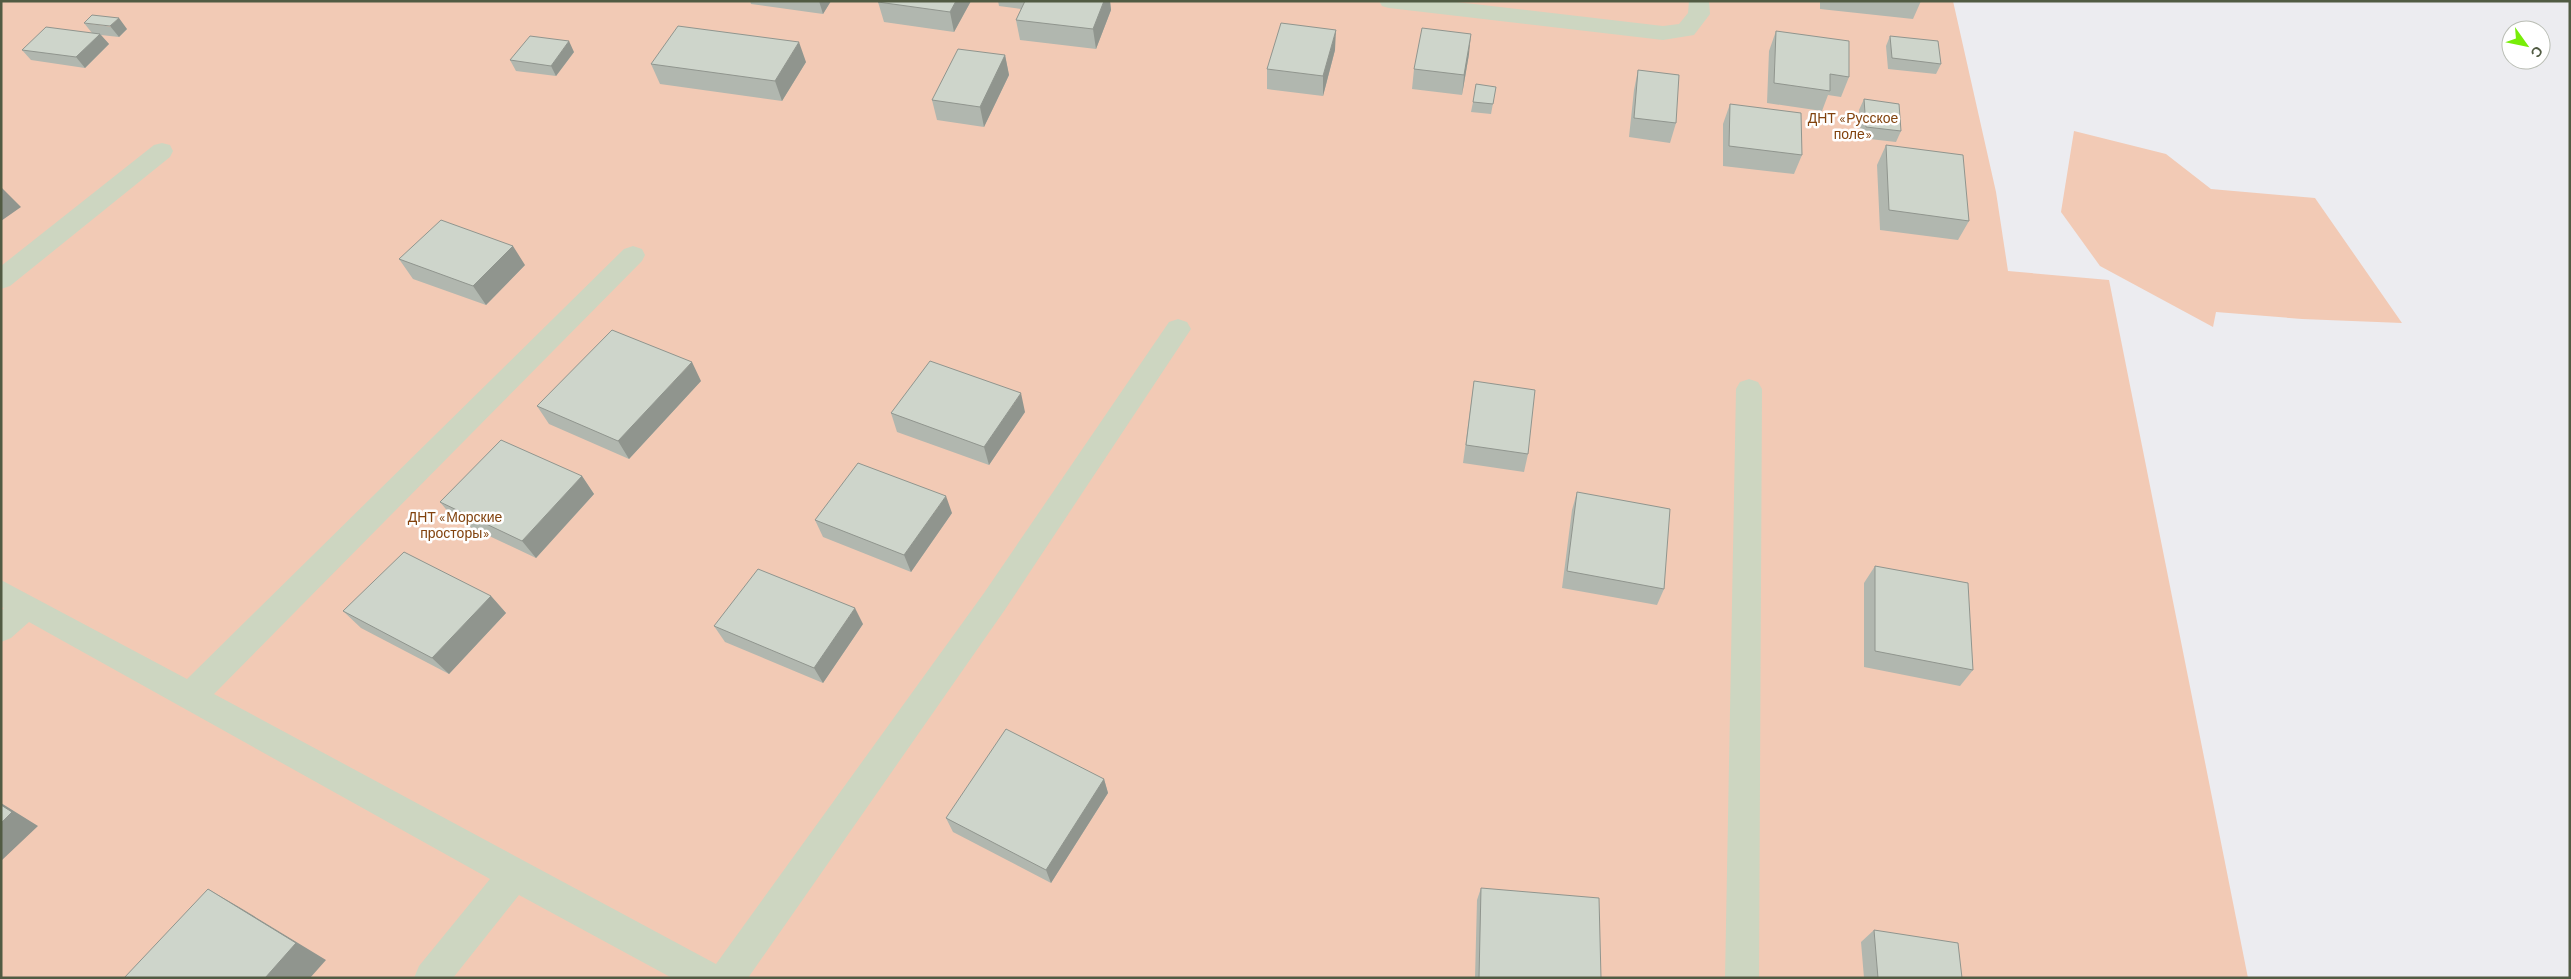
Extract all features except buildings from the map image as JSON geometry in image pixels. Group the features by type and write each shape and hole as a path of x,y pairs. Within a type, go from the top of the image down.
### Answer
{"street":[{"path":"1389,1 1663,34 1686,30 1699,14 1700,1"},
{"path":"1,280 162,151"},
{"path":"190,697 633,255"},
{"path":"727,978 994,602 1178,329"},
{"path":"1742,978 1748,388"},
{"path":"1,629 14,599 514,875 707,978"},
{"path":"431,978 514,875"}],"green space":[{"name":"ДНТ «Морские просторы»","path":"1,1 1953,1 1996,192 2008,271 2109,280 2248,978 1,978"},
{"path":"2074,131 2166,154 2211,189 2315,198 2402,323 2302,319 2216,312 2213,327 2100,266 2061,212"}],"park label":[{"name":"ДНТ «Русское поле»","path":"1853,126"}]}
